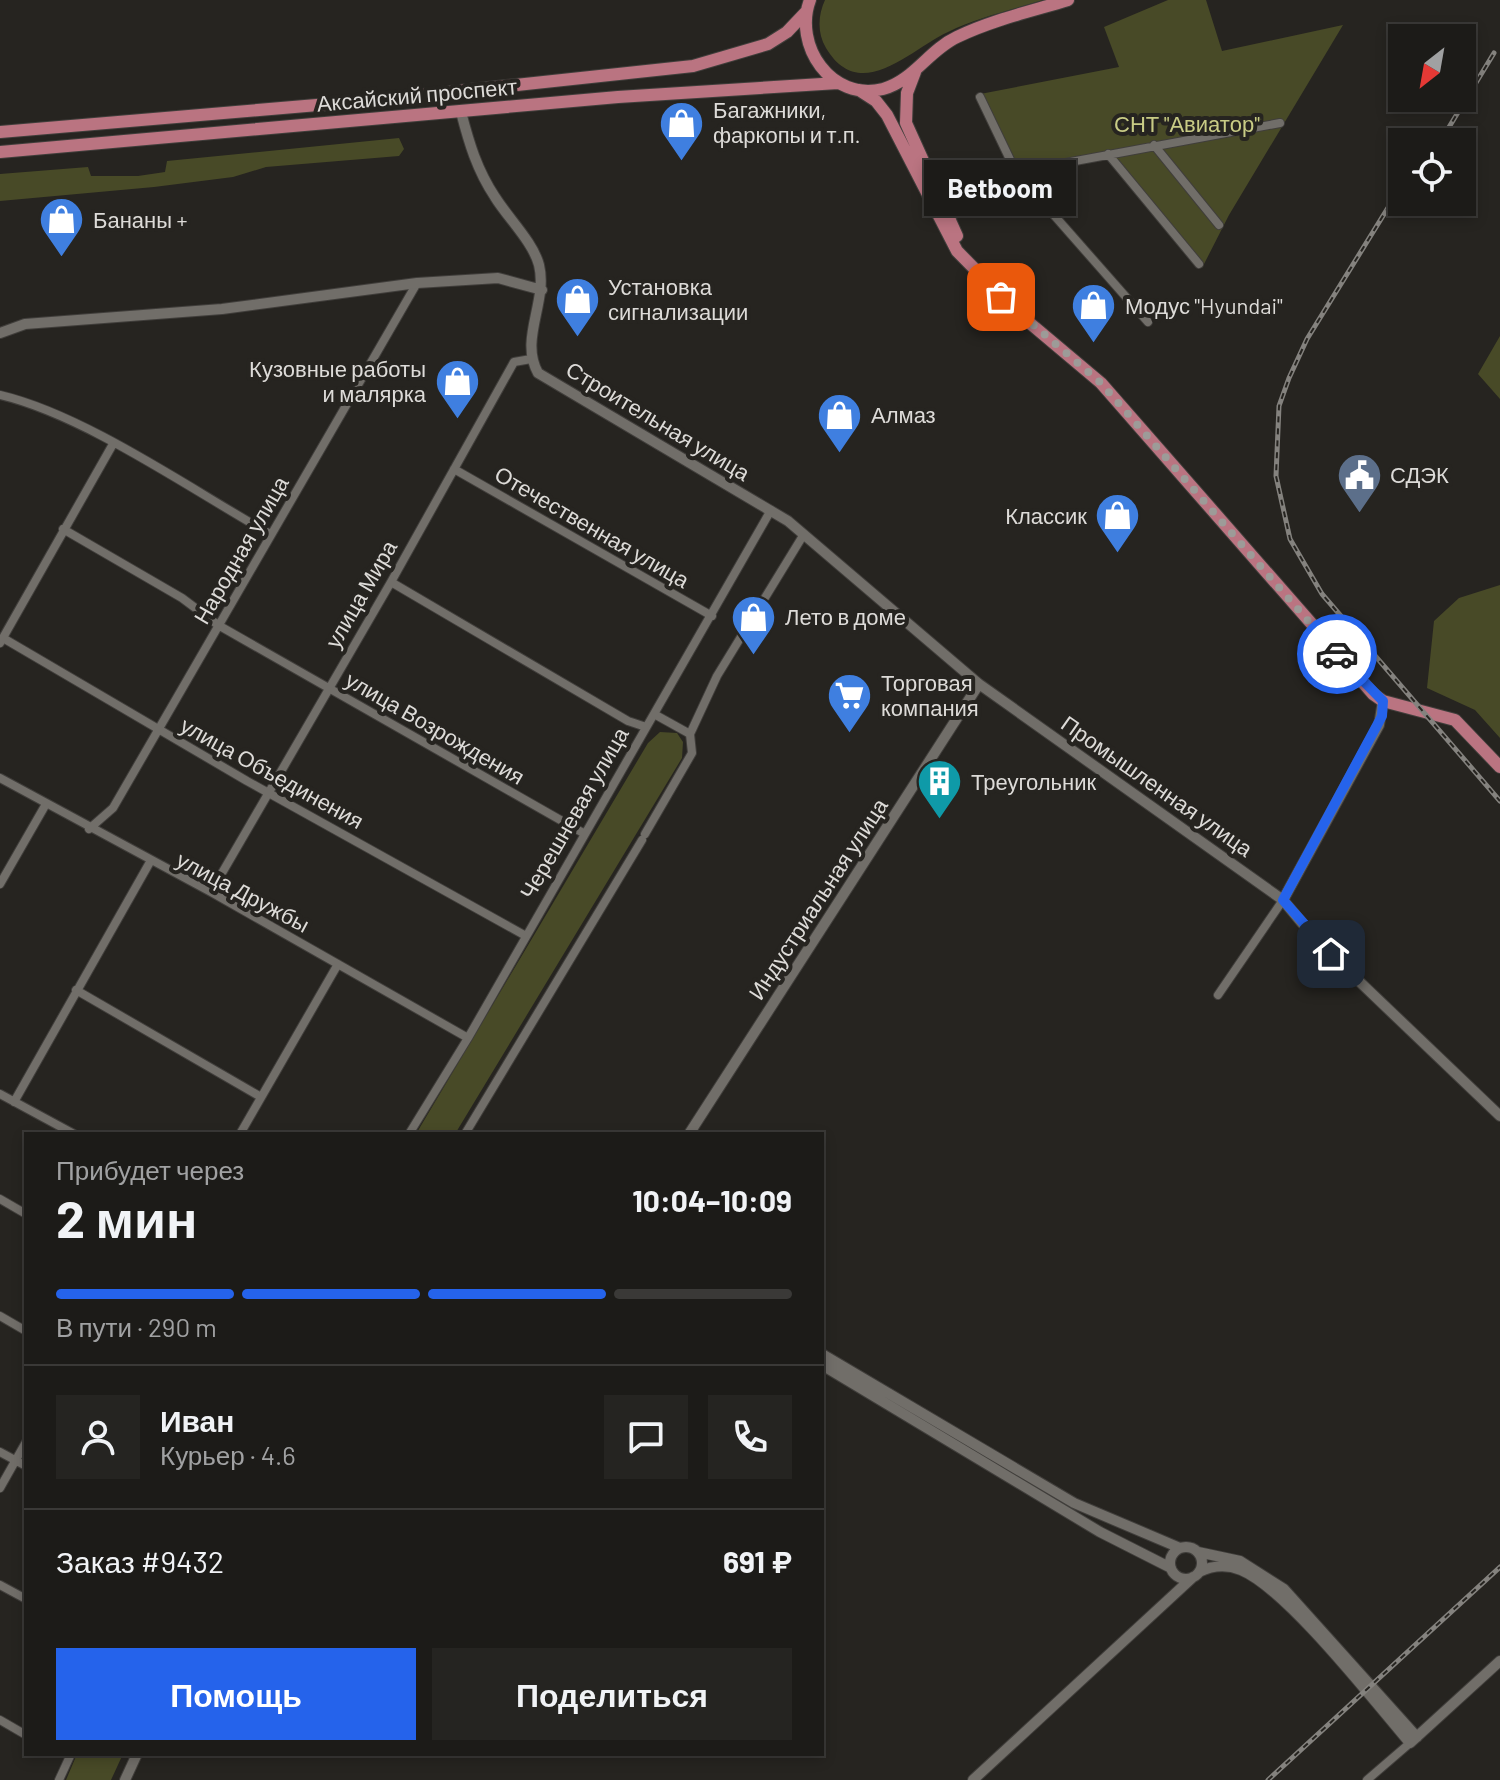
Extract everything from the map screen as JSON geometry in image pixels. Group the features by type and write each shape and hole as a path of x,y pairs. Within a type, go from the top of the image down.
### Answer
{"main road":[{"path":"859,90 879,90 897,84 936,49 958,36 1068,0"},
{"path":"808,6 805,35 814,61 838,83 859,90 876,101 887,115 942,225 980,278 1101,383 1373,694 1383,701 1455,720 1500,767"},
{"name":"Аксайский проспект","path":"0,132 391,98 693,66 768,44 787,32 808,6"},
{"path":"916,69 907,93 904,117 949,219 980,278"},
{"name":"Аксайский проспект","path":"0,152 838,83"}],"street":[{"path":"980,97 1016,172 1148,322"},
{"path":"461,112 473,159 538,261 542,290 534,321 531,359"},
{"path":"949,219 979,193 1016,172 1280,123"},
{"path":"1154,145 1219,225"},
{"path":"1108,154 1199,264"},
{"path":"0,333 25,324 222,309 417,283 498,278 542,290"},
{"name":"Народная улица","path":"89,829 113,808 417,283"},
{"name":"улица Мира","path":"211,892 330,689 514,362 531,359"},
{"name":"Строительная улица","path":"531,359 538,373 771,510"},
{"path":"1,397 28,402 113,444 270,534"},
{"path":"2,640 113,444"},
{"name":"Отечественная улица","path":"454,469 712,616"},
{"name":"Промышленная улица","path":"771,510 804,534 979,684 1283,900 1317,941 1500,1116"},
{"name":"Черешневая улица","path":"410,1132 468,1038 771,510"},
{"name":"улица Возрождения","path":"63,529 182,598 218,625 585,834"},
{"path":"466,1132 692,753 690,734 731,652 804,534"},
{"path":"391,582 628,721 646,727"},
{"name":"улица Объединения","path":"2,640 526,936"},
{"name":"Индустриальная улица","path":"690,1132 979,684"},
{"path":"1218,995 1283,900 1379,725 1383,701"},
{"path":"654,714 690,734"},
{"name":"улица Дружбы","path":"0,778 150,862 211,892 468,1038"},
{"path":"0,884 46,804"},
{"path":"14,1102 150,862"},
{"path":"241,1132 338,964"},
{"path":"76,990 261,1097"},
{"path":"0,1094 70,1132"},
{"path":"0,1199 24,1213"},
{"path":"0,1316 24,1330"},
{"path":"831,1366 986,1458 1100,1532 1184,1578 1212,1565 1238,1568 1281,1592"},
{"path":"0,1488 24,1445"},
{"path":"0,1452 24,1465"},
{"path":"986,1458 1074,1503 1180,1548 1240,1561 1281,1592 1414,1740"},
{"path":"1160,1609 1172,1592 1172,1556 1180,1548"},
{"path":"973,1780 1196,1574 1202,1558 1198,1552"},
{"path":"0,1585 24,1598"},
{"path":"1367,1780 1500,1661"},
{"path":"0,1720 24,1734"},
{"path":"59,1780 66,1756"},
{"path":"125,1780 136,1756"}],"green space":[{"path":"825,0 1043,0 959,27 886,68 854,72 839,64 821,36 821,12"},
{"name":"СНТ \"Авиатор\"","path":"1168,0 1206,0 1222,51 1343,25 1229,215 1202,268 1109,158 1017,179 975,95 1119,67 1104,27"},
{"path":"399,138 404,149 399,156 266,167 233,177 0,201 0,174 88,167 91,176 138,176 165,172 167,161"},
{"path":"1500,336 1500,399 1478,374"},
{"path":"1500,585 1500,738 1475,710 1427,688 1434,621 1459,598"},
{"path":"660,732 677,733 683,742 682,758 456,1132 417,1132 648,743"},
{"path":"76,1756 122,1756 111,1780 66,1780"}],"railway":[{"path":"1448,128 1494,53"},
{"path":"1388,208 1307,339 1289,378 1279,406 1276,476 1290,539 1322,594 1500,801"},
{"path":"1268,1780 1500,1567"}],"way so far":[{"path":"1001,297 1101,383 1337,654"}],"place":[{"name":"Багажники, фаркопы и т.п.","path":"682,162"},
{"name":"Бананы +","path":"62,259"},
{"name":"Betboom","path":"1001,297"},
{"name":"Установка сигнализации","path":"577,339"},
{"name":"Модус \"Hyundai\"","path":"1094,345"},
{"name":"Кузовные работы и малярка","path":"457,421"},
{"name":"Алмаз","path":"840,454"},
{"name":"СДЭК","path":"1359,514"},
{"name":"Классик","path":"1118,555"},
{"name":"Лето в доме","path":"754,656"},
{"name":"Торговая компания","path":"850,735"},
{"name":"Треугольник","path":"940,821"}],"route":[{"path":"1331,954 1302,925 1283,900 1382,716 1383,701 1337,654"}]}
